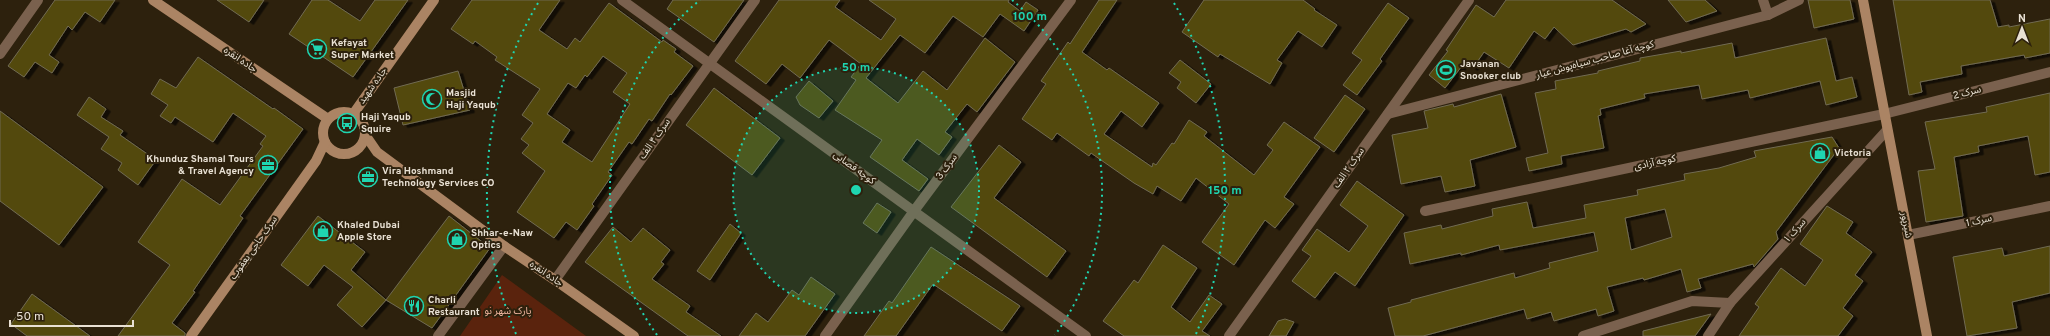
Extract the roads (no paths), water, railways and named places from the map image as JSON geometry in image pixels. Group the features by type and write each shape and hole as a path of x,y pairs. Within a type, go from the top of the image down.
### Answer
{"main road":[{"name":"جاده انقره","path":"153,0 328,120"},
{"name":"جاده شهید","path":"354,114 434,0"},
{"name":"شیرپور","path":"1863,0 1927,336"},
{"path":"340,112 354,114 364,123 366,136 359,148 347,154 334,151 325,142 323,130 328,120 340,112"},
{"name":"جاده انقره","path":"366,136 377,152 504,246 556,280 634,336"},
{"name":"سرک حاجی یعقوب","path":"191,336 316,161 325,142"}],"street":[{"path":"0,54 38,0"},
{"name":"کوچه قصابی","path":"622,0 708,64 1086,336"},
{"name":"سرک ۴ الف","path":"556,280 708,64 755,0"},
{"name":"سرک 3","path":"825,336 914,211 1071,0"},
{"name":"سرک ۲ الف","path":"1229,336 1469,0"},
{"path":"1763,0 1768,15"},
{"name":"کوچه آغا صاحب سیاه‌پوش عیار","path":"1388,114 1768,15 1799,0"},
{"name":"سرک 2","path":"1884,114 2050,72"},
{"name":"کوچه آزادی","path":"1426,211 1884,114"},
{"name":"سرک ۱","path":"1708,336 1730,303 1887,130"},
{"name":"سرک 1","path":"1908,235 2050,206"},
{"path":"438,336 504,246"},
{"path":"1583,336 1692,301 1730,303"}],"place":[{"name":"Kefayat Super Market","path":"317,49"},
{"name":"Javanan Snooker club","path":"1446,70"},
{"name":"Masjid Haji Yaqub","path":"432,99"},
{"name":"Haji Yaqub Squire","path":"347,123"},
{"name":"Victoria","path":"1820,153"},
{"name":"Khunduz Shamal Tours & Travel Agency","path":"268,165"},
{"name":"Vira Hoshmand Technology Services CO","path":"368,177"},
{"name":"Khaled Dubai Apple Store","path":"323,231"},
{"name":"Shhar-e-Naw Optics","path":"457,239"},
{"name":"Charli Restaurant","path":"414,306"}],"park label":[{"name":"پارک شهر نو","path":"508,311"}]}
